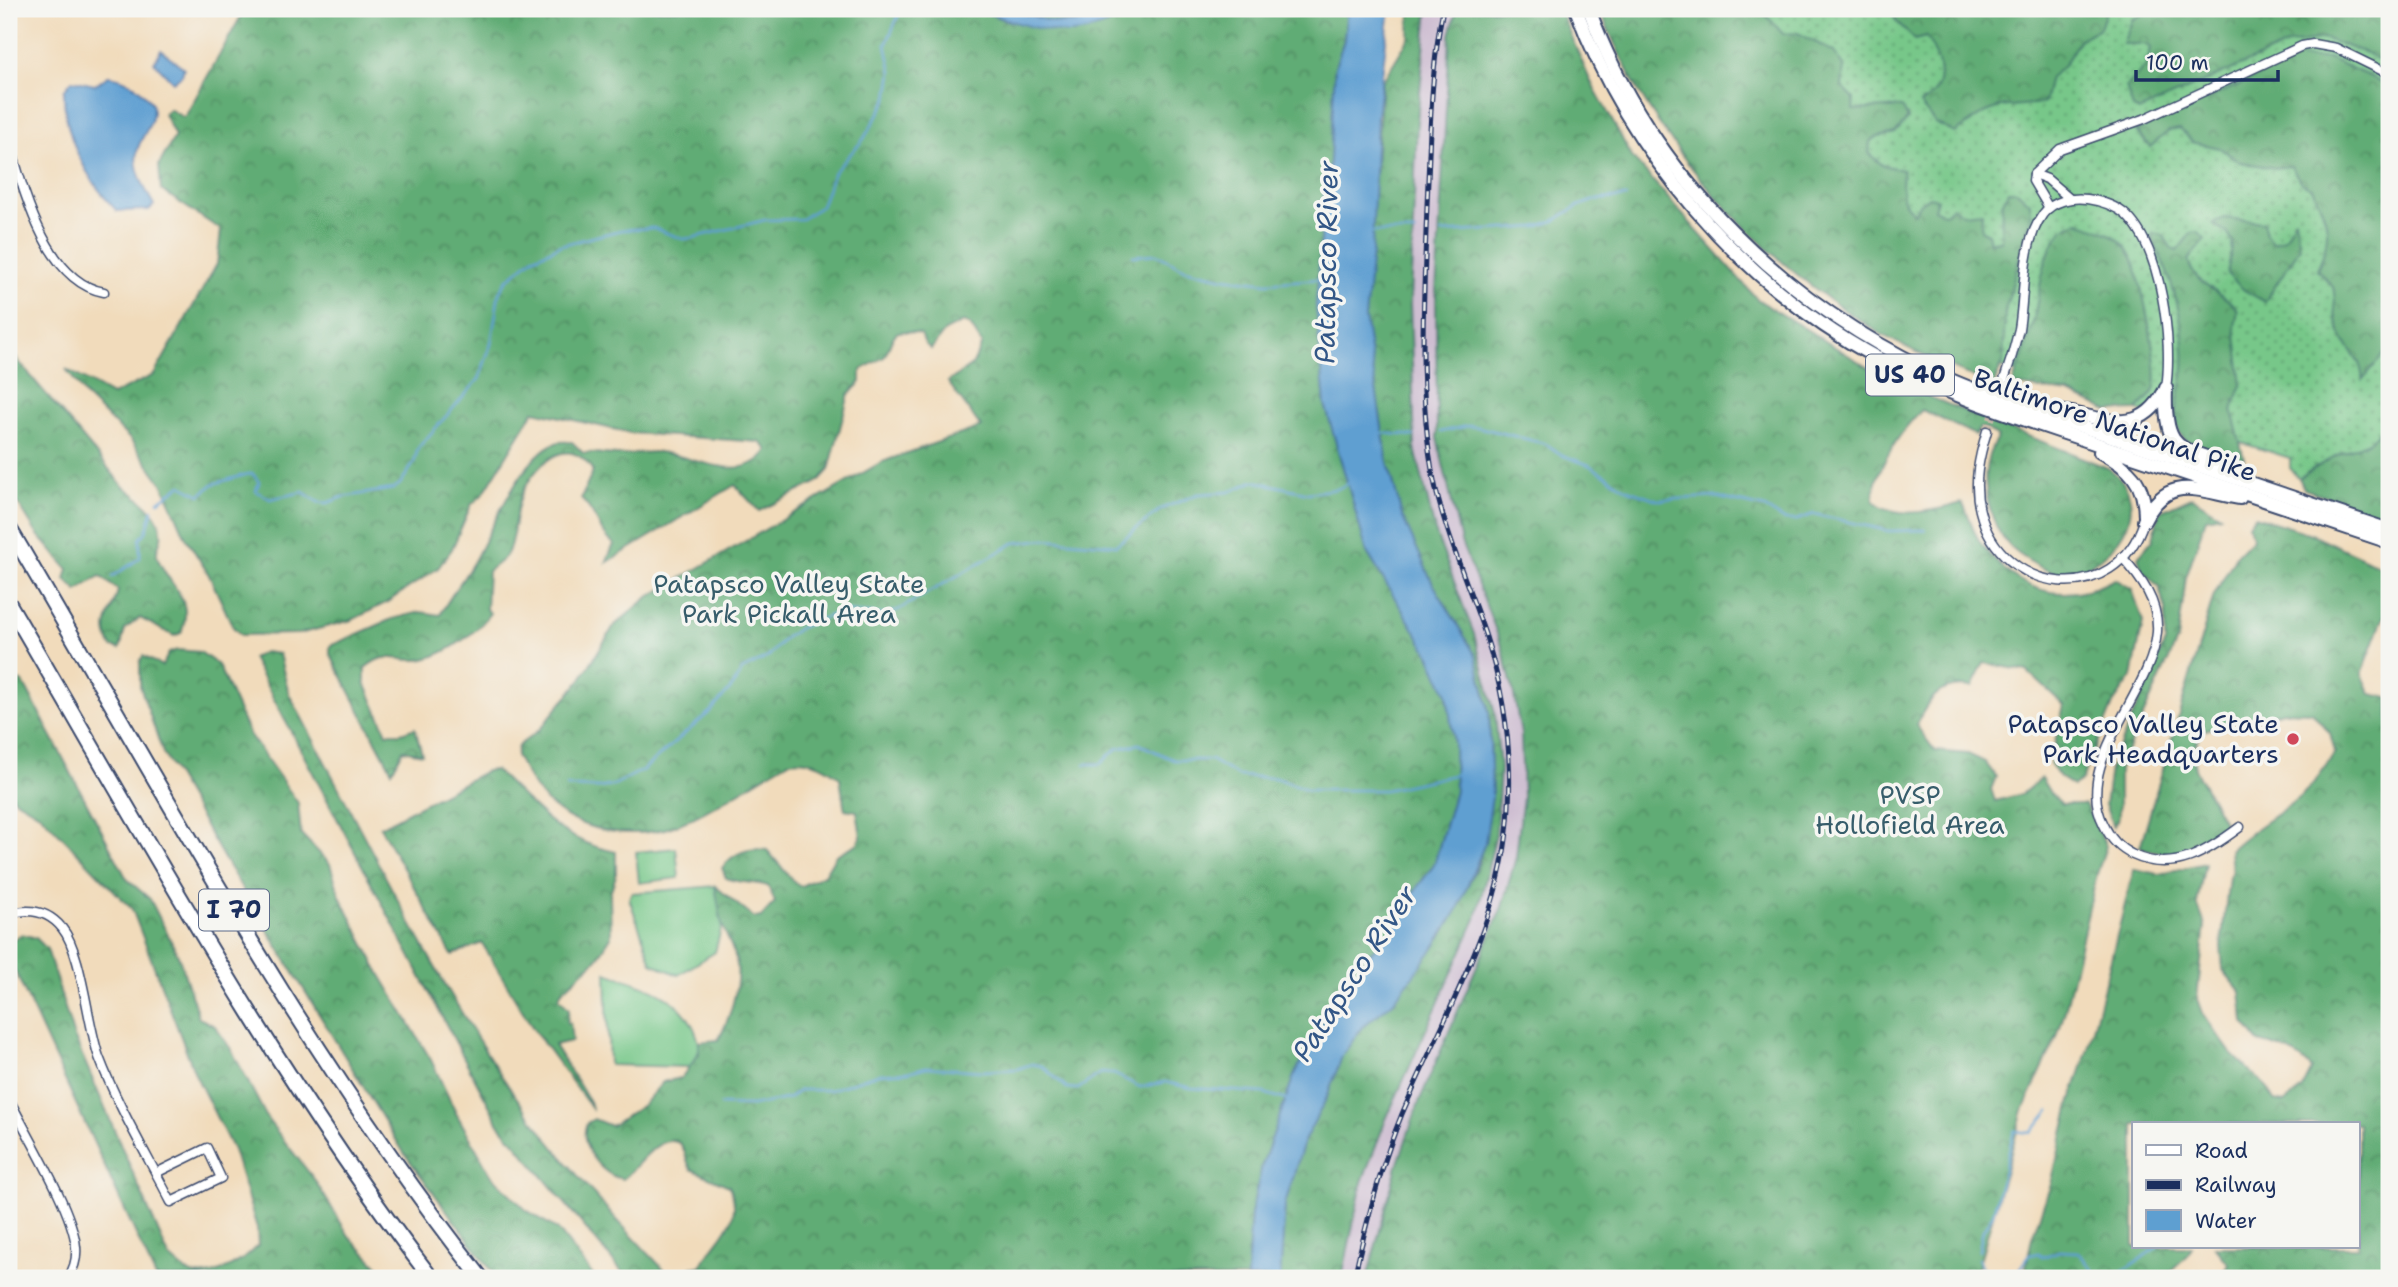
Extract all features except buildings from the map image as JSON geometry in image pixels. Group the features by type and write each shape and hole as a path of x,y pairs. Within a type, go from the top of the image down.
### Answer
{"highway":[{"name":"I 70","path":"9,528 326,1062 403,1177 481,1278"},
{"name":"I 70","path":"9,604 288,1074 364,1189 431,1278"}],"main road":[{"name":"Baltimore National Pike","path":"1576,9 1603,72 1643,139 1698,211 1759,273 1823,322 1875,357 1959,397 2389,542"},
{"name":"Baltimore National Pike","path":"1589,9 1611,63 1650,128 1700,196 1761,260 1835,317 1882,346 1954,382 2389,530"},
{"path":"2032,410 2066,410 2127,422 2148,414 2166,388"},
{"path":"2166,388 2167,430 2177,446 2232,468 2267,488"},
{"path":"2062,432 2128,468 2143,494 2144,521"},
{"path":"2144,521 2160,497 2174,489 2194,489 2276,505"}],"street":[{"path":"2049,208 2035,189 2034,174 2060,149 2144,119 2302,46 2314,44 2336,48 2389,74"},
{"path":"9,141 33,215 51,249 79,281 104,292"},
{"path":"2034,174 2047,179 2070,199"},
{"path":"2004,380 2019,328 2034,233 2049,208 2070,199 2084,199 2113,206 2124,213 2141,234 2152,258 2162,300 2168,355 2166,388"},
{"path":"1987,431 1977,474 1978,502 1992,539 2009,559 2042,578 2066,583 2097,577 2122,557 2137,539 2144,521"},
{"path":"2122,557 2149,594 2156,613 2157,634 2151,656 2098,772 2094,793 2102,822 2114,840 2131,854 2165,862 2199,854 2240,827"},
{"path":"9,914 23,911 45,914 54,920 70,939 88,1022 101,1061 156,1173 171,1202 221,1178 207,1148 156,1173"},
{"path":"9,1099 69,1219 76,1249 75,1261 68,1278"}],"shaded area":[{"path":"1428,9 1457,9 1450,35 1437,438 1461,541 1502,646 1513,690 1521,734 1523,796 1516,857 1502,907 1419,1102 1397,1166 1367,1278 1342,1278 1362,1182 1387,1117 1476,919 1496,834 1500,768 1495,714 1474,634 1435,531 1415,448 1410,304 1417,122"}],"green space":[{"name":"Patapsco Valley State Park Pickall Area","path":"245,9 978,9 1002,19 1072,33 1106,25 1138,9 1347,9 1344,40 1335,67 1330,161 1320,218 1322,228 1316,305 1325,404 1367,552 1429,654 1447,694 1454,743 1455,791 1434,865 1400,910 1393,931 1371,952 1347,995 1324,1019 1294,1076 1262,1166 1251,1214 1247,1278 700,1278 691,1268 701,1266 732,1219 733,1198 729,1186 691,1169 681,1145 671,1141 655,1147 623,1179 599,1166 585,1140 587,1123 594,1119 611,1126 643,1105 663,1082 681,1078 699,1054 699,1042 718,1040 726,1024 733,1004 737,965 720,920 715,886 754,918 761,917 775,902 768,886 726,878 722,868 731,858 742,852 767,850 793,881 801,886 824,875 836,855 857,844 861,837 857,811 845,809 840,778 816,764 796,760 789,761 677,825 643,832 608,831 575,820 546,801 533,786 516,756 518,746 539,730 579,682 614,626 647,598 882,462 981,427 948,382 973,364 982,344 970,325 963,322 945,331 931,349 925,344 921,334 899,332 893,337 884,357 861,370 861,382 849,394 829,470 818,482 759,511 735,485 606,563 614,544 604,534 591,510 581,499 593,471 584,460 574,454 556,455 547,461 538,469 521,496 507,555 488,571 486,609 490,613 484,621 466,638 444,652 411,660 382,658 365,668 365,683 387,733 401,733 415,728 422,754 403,750 392,771 330,654 330,646 392,619 420,612 440,615 474,561 520,477 544,450 558,442 572,442 583,453 620,455 658,452 731,468 757,461 768,450 760,442 630,433 534,411 483,494 471,505 452,549 438,568 386,603 352,620 299,634 241,635 233,627 209,575 186,538 163,485 130,439 87,398 66,369 112,395 154,375 217,264 221,230 161,190 159,165 175,136 164,114 169,109 183,117 186,115"},
{"path":"1011,9 1122,9 1092,19 1066,22 1040,19"},
{"path":"1410,9 1428,9 1417,122 1410,304 1415,448 1435,531 1474,634 1495,714 1500,768 1496,834 1476,919 1387,1117 1362,1182 1342,1278 1280,1278 1285,1204 1304,1141 1327,1097 1342,1056 1362,1027 1393,1001 1444,933 1479,863 1492,797 1489,712 1476,656 1432,582 1402,516 1387,459 1365,318 1382,82 1409,38"},
{"name":"PVSP Hollofield Area","path":"1457,9 1559,9 1590,80 1632,157 1757,299 1892,382 2108,468 2120,478 2127,490 2131,502 2130,515 2120,539 2089,565 2075,573 2059,574 2026,559 2012,549 1999,531 1990,509 1985,481 1989,454 1998,437 1985,428 1980,428 1975,435 1922,410 1890,452 1874,490 1874,501 1894,511 1917,512 1962,503 1975,533 1993,559 2023,582 2058,593 2095,588 2115,579 2132,589 2143,622 2132,677 2113,704 2082,780 2073,786 2059,777 2050,763 2064,705 2027,671 1984,663 1972,687 1951,687 1937,694 1916,725 1935,751 1968,754 1985,762 1996,777 1991,789 1995,801 2022,794 2041,778 2050,793 2062,804 2085,804 2106,846 2065,1011 2057,1037 2023,1110 1975,1278 1367,1278 1397,1166 1419,1102 1502,907 1516,857 1523,796 1521,734 1513,690 1502,646 1461,542 1437,438 1436,293 1450,35"},
{"path":"1599,9 1755,9 1768,17 1783,34 1798,33 1834,52 1844,66 1842,87 1854,99 1853,110 1902,107 1908,119 1895,133 1874,138 1870,142 1869,153 1882,165 1903,170 1904,199 1914,213 1919,204 1930,197 1937,199 1934,209 1944,214 1952,206 1962,214 1982,212 1981,230 1988,233 1990,242 2001,241 2002,204 2008,191 2017,191 2030,203 2031,216 2005,311 2003,363 1993,386 1883,335 1811,285 1745,228 1715,196 1661,127 1622,61"},
{"path":"1617,9 2389,9 2389,503 2316,467 2299,478 2290,468 2290,458 1977,360"},
{"path":"1891,9 2107,9 2100,28 2080,39 2063,67 2050,77 2044,103 1999,107 1982,114 1955,133 1935,123 1920,104 1936,90 1939,82 1936,55 1926,37 1915,40 1896,21"},
{"path":"2152,9 2389,9 2389,66 2366,53 2325,39 2289,44 2139,111 2133,108 2126,87 2146,66 2151,48 2147,44 2123,44 2132,20"},
{"path":"2298,58 2328,58 2389,85 2389,349 2363,379 2357,358 2344,342 2338,328 2333,287 2317,269 2325,247 2327,228 2312,188 2301,183 2291,166 2275,168 2240,162 2220,148 2192,142 2180,129 2169,131 2150,147 2136,131"},
{"path":"2224,218 2263,222 2266,234 2273,243 2284,239 2295,219 2300,247 2265,302 2244,290 2227,274 2233,242 2227,233 2213,224"},
{"path":"2079,222 2119,240 2134,261 2155,363 2153,393 2137,410 2108,411 2069,393 2012,385 2032,328 2040,284 2050,251 2066,227"},
{"path":"2197,232 2205,239 2188,260 2191,269 2238,310 2235,326 2242,385 2232,410 2244,459 2188,442 2183,438 2177,423 2177,405 2184,369 2183,335 2172,285 2152,239 2153,233 2163,235 2172,249 2177,251 2191,233"},
{"path":"9,350 123,486 143,501 155,515 161,530 158,559 179,594 185,611 181,633 174,636 140,618 125,629 120,649 112,647 106,625 118,590 100,576 77,591 65,579 68,569 37,534 9,489"},
{"path":"2389,424 2389,518 2304,489 2299,478 2337,455 2367,443"},
{"path":"2192,497 2220,515 2206,518 2186,577 2178,639 2119,769 2119,817 2113,827 2105,805 2110,768 2165,642 2165,609 2159,587 2142,570 2138,557 2153,539 2159,512"},
{"path":"2255,516 2311,534 2389,570 2389,602 2362,674 2371,694 2389,698 2389,1278 2220,1278 2229,1264 2216,1248 2360,1248 2360,1122 2132,1122 2132,1248 2191,1248 2189,1252 2166,1278 2024,1278 2032,1237 2051,1184 2134,869 2159,874 2205,863 2197,903 2205,925 2197,999 2202,1013 2231,1053 2267,1087 2275,1101 2284,1103 2302,1089 2312,1069 2288,1051 2259,1042 2244,1022 2241,992 2223,970 2221,946 2232,871 2230,850 2296,800 2313,783 2335,752 2330,733 2312,712 2282,711 2255,720 2232,721 2203,731 2192,751 2195,769 2224,822 2222,832 2203,844 2172,853 2140,847 2214,595 2237,554 2253,538 2248,524"},
{"path":"177,650 200,652 218,665 249,734 298,803 301,834 330,864 340,896 375,965 431,1060 456,1113 491,1175 525,1209 558,1230 595,1278 497,1278 404,1153 226,862 163,753 140,686 140,662 143,656 162,666 169,653"},
{"path":"264,652 279,654 289,694 440,976 495,1066 514,1095 578,1176 672,1278 627,1278 499,1124 252,658"},
{"path":"9,674 24,684 127,879 150,899 178,955 199,1018 215,1026 232,1051 268,1120 314,1179 349,1236 389,1278 156,1278 9,958 9,942 22,934 36,938 47,949 73,1034 169,1257 192,1274 209,1275 237,1263 258,1246 257,1228 233,1150 196,1076 132,909 41,815 9,796"},
{"path":"495,770 536,810 564,831 579,840 616,852 616,875 610,894 611,937 597,959 561,992 559,998 569,1009 567,1023 570,1023 572,1041 554,1045 592,1109 534,1030 482,943 452,955 380,827 486,771"},
{"path":"676,848 679,878 639,883 636,852"},
{"path":"715,886 722,926 715,952 678,975 652,963 629,898 632,893"},
{"path":"606,973 647,987 671,1000 681,1009 699,1043 697,1055 689,1067 609,1065"},
{"path":"2199,1271 2220,1278 2191,1278"}],"water":[{"path":"978,9 997,13 1000,9 1017,11 1069,23 1138,9 1098,28 1072,33 1024,25"},
{"name":"Patapsco River","path":"1347,9 1390,9 1377,116 1372,252 1365,318 1387,459 1402,516 1432,582 1476,656 1489,712 1492,797 1485,843 1458,909 1431,952 1393,1002 1362,1027 1342,1056 1327,1097 1304,1141 1285,1204 1280,1278 1247,1278 1251,1214 1262,1166 1294,1076 1324,1019 1347,994 1371,952 1393,931 1400,910 1434,865 1455,791 1454,743 1447,694 1429,654 1367,552 1325,404 1316,305 1322,228 1320,218 1330,161 1335,67 1344,40"},
{"path":"161,50 184,68 182,75 173,82 154,62"},
{"path":"108,76 133,85 152,104 152,117 136,159 141,180 154,205 149,210 117,211 86,171 72,139 64,90 72,80 95,85"}],"waterway":[{"path":"159,501 181,485 200,495 213,484 248,474 253,474 259,482 256,491 270,499 303,492 318,502 327,503 343,497 393,489 400,484 414,463 418,448 479,379 491,344 499,293 506,281 533,258 561,245 621,230 653,228 683,239 765,220 802,219 821,206 834,172 863,140 888,98 892,72 886,45 901,9"},
{"path":"1035,25 1070,32"},
{"path":"1441,233 1536,227 1595,200 1626,197"},
{"path":"1369,232 1415,232"},
{"path":"1133,256 1156,254 1185,269 1224,278 1267,283 1320,279"},
{"path":"1441,432 1467,426 1478,427 1546,444 1562,455 1589,465 1627,489 1658,500 1716,497 1765,508 1784,520 1797,520 1814,514 1889,531 1925,530"},
{"path":"1382,433 1414,436"},
{"path":"567,787 599,788 614,785 643,770 711,711 733,686 742,670 768,657 786,637 803,626 842,611 884,615 898,610 1014,543 1045,539 1116,545 1161,509 1198,494 1229,492 1254,481 1308,493 1337,489 1349,483"},
{"path":"112,577 140,558 140,539 146,532 153,509"},
{"path":"1085,764 1100,764 1116,749 1139,744 1174,760 1211,760 1238,776 1276,778 1309,790 1385,790 1458,774"},
{"path":"720,1105 752,1106 790,1098 800,1090 830,1090 878,1074 908,1072 926,1067 983,1071 1017,1069 1032,1064 1042,1066 1067,1088 1078,1089 1101,1073 1114,1074 1140,1087 1165,1082 1191,1088 1264,1093 1290,1101"},
{"path":"1979,1250 1983,1230 1993,1214 2014,1131 2031,1133 2050,1110"},
{"path":"2013,1278 2029,1255 2038,1253 2043,1257 2059,1251 2078,1252 2099,1277 2124,1270 2156,1248"},
{"path":"1979,1259 1986,1278"}],"tunnel":[{"path":"1987,431 2004,380"}],"railway":[{"path":"1354,1278 1374,1195 1394,1134 1470,964 1484,926 1505,847 1509,806 1508,742 1498,678 1442,512 1430,460 1426,425 1423,313 1429,156 1433,82 1443,9"}],"place":[{"name":"Patapsco Valley State Park Headquarters","path":"2293,739"}]}
